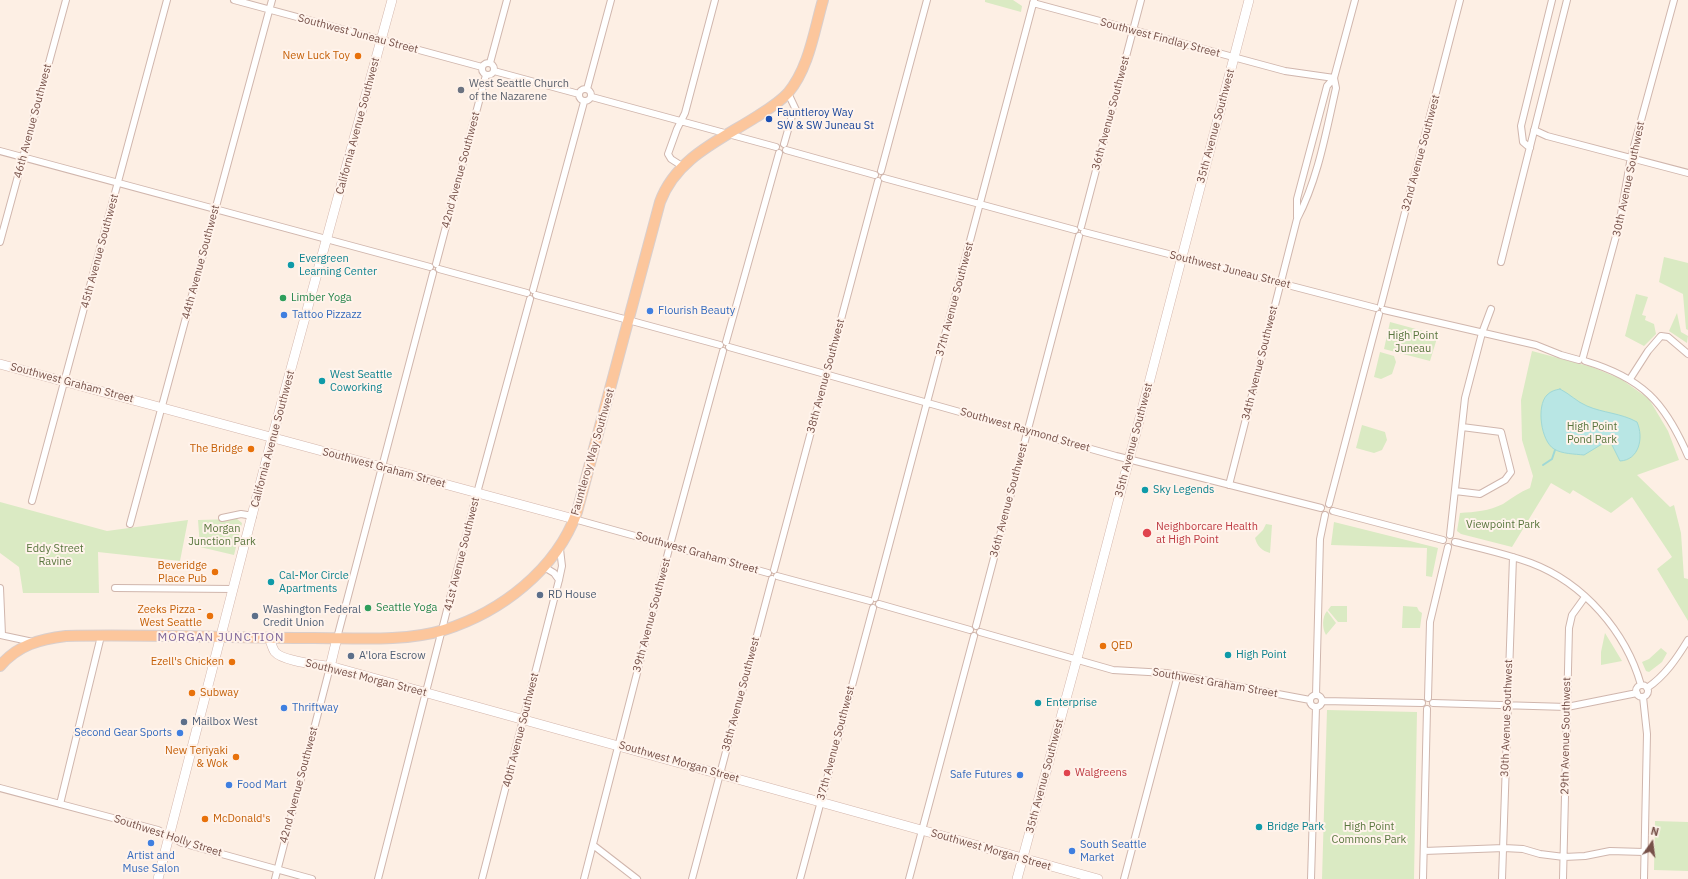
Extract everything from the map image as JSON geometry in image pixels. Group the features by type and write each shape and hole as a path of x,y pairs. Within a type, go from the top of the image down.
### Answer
{"main road":[{"name":"California Avenue Southwest","path":"158,879 272,438 392,0"},
{"name":"Fauntleroy Way Southwest","path":"0,666 21,648 33,642 66,636 337,638 390,637 442,631 489,611 525,585 560,549 574,519 660,202 666,188 682,166 706,148 768,110 788,93 798,79 804,66 823,0"},
{"name":"35th Avenue Southwest","path":"1017,879 1249,0"},
{"name":"Southwest Graham Street","path":"0,364 574,519"},
{"name":"Southwest Morgan Street","path":"269,637 274,650 280,656 321,667 330,666 1098,879"},
{"name":"42nd Avenue Southwest","path":"330,666 337,638"}],"street":[{"name":"46th Avenue Southwest","path":"0,242 66,0"},
{"name":"45th Avenue Southwest","path":"32,501 167,0"},
{"name":"Southwest Juneau Street","path":"234,0 482,67"},
{"name":"44th Avenue Southwest","path":"130,524 272,0"},
{"path":"490,63 507,0"},
{"path":"587,89 611,0"},
{"path":"682,166 671,159 668,154 685,113 715,0"},
{"path":"874,175 874,179 878,182 882,181 884,178 884,174 881,172 927,0"},
{"name":"36th Avenue Southwest","path":"976,626 1141,0"},
{"name":"34th Avenue Southwest","path":"1297,219 1297,199 1327,86 1334,78 1355,0"},
{"name":"32nd Avenue Southwest","path":"1329,504 1460,0"},
{"path":"1530,148 1523,142 1521,126 1552,0"},
{"path":"1501,262 1567,0"},
{"name":"30th Avenue Southwest","path":"1582,359 1619,225 1631,157 1674,0"},
{"name":"Southwest Findlay Street","path":"1033,2 1285,71 1334,78"},
{"name":"37th Avenue Southwest","path":"800,879 873,608 870,605 875,601 1033,2"},
{"path":"490,63 485,64 482,67 482,72 486,75 491,75 494,71"},
{"path":"490,63 493,66 494,71"},
{"path":"494,71 579,94"},
{"name":"42nd Avenue Southwest","path":"337,638 380,467 486,75"},
{"name":"34th Avenue Southwest","path":"1229,485 1297,219 1305,204 1318,161 1336,88 1334,78"},
{"path":"579,94 582,90 587,89 592,92 592,97"},
{"path":"592,97 729,134 784,153 792,116 796,110 796,107 788,93"},
{"path":"579,94 580,99 584,102"},
{"path":"584,102 592,97"},
{"path":"0,151 434,268 534,299 534,293 584,102"},
{"path":"1534,130 1547,136 1688,173"},
{"path":"725,345 779,144 874,175 877,172 881,172"},
{"name":"Southwest Juneau Street","path":"884,178 1182,258 1380,309 1536,345 1561,355 1582,359 1630,379 1654,398 1669,416 1688,456"},
{"name":"38th Avenue Southwest","path":"692,879 878,182"},
{"name":"Southwest Raymond Street","path":"534,293 725,345 826,375 1128,459 1321,508"},
{"name":"41st Avenue Southwest","path":"378,879 528,296"},
{"path":"1450,536 1462,427 1469,383 1482,333 1491,309"},
{"path":"1630,379 1648,351 1661,336 1668,337 1688,354"},
{"name":"39th Avenue Southwest","path":"584,879 670,545 723,351 720,349 725,345"},
{"path":"1455,491 1480,494 1505,480 1511,472 1501,432 1462,427"},
{"path":"1324,504 1329,504 1332,506 1332,511 1330,515 1326,515 1322,512 1321,508 1324,504"},
{"path":"1332,511 1443,540 1450,536"},
{"path":"222,518 241,514 253,516"},
{"path":"1316,695 1320,539 1326,515"},
{"name":"Southwest Graham Street","path":"574,519 875,601 970,630"},
{"path":"1450,536 1455,542 1532,563 1552,574 1596,605 1620,637 1648,693 1644,696 1647,734 1644,879"},
{"path":"1443,540 1444,544 1448,547"},
{"path":"1448,547 1452,546 1455,542"},
{"path":"1323,701 1422,703 1428,698 1430,622 1448,547"},
{"name":"40th Avenue Southwest","path":"482,879 559,580 562,566 560,549"},
{"name":"30th Avenue Southwest","path":"1502,879 1513,557"},
{"path":"544,567 554,572 559,580"},
{"path":"0,588 1,635 33,642"},
{"path":"115,588 233,589"},
{"name":"29th Avenue Southwest","path":"1563,879 1570,622 1576,608 1585,597"},
{"path":"909,879 974,636 978,635 980,632 980,628 976,626 971,627 970,630 970,633 974,636"},
{"name":"Southwest Graham Street","path":"980,632 1113,670 1178,675 1310,700"},
{"path":"60,804 101,636"},
{"path":"1637,693 1637,688 1658,680 1688,640"},
{"name":"42nd Avenue Southwest","path":"275,879 330,666"},
{"path":"1124,879 1178,675"},
{"path":"1428,698 1432,700 1433,703 1567,707 1637,693 1640,696 1644,696"},
{"path":"1316,695 1310,700 1312,705 1316,707"},
{"path":"1316,695 1320,696 1323,701"},
{"path":"1316,707 1321,705 1323,701"},
{"path":"1422,703 1424,708 1427,709 1423,879"},
{"path":"1427,709 1430,708 1433,703"},
{"path":"1312,879 1316,707"},
{"name":"Southwest Holly Street","path":"0,788 158,830 182,843 312,879"},
{"path":"593,845 637,879"},
{"path":"1424,851 1504,848 1523,849 1540,854 1564,857 1585,856 1610,851 1644,852"}],"green space":[{"path":"985,0 1013,0 1022,6 1021,12 985,2"},
{"path":"1664,257 1688,263 1688,330 1686,329 1683,294 1659,282"},
{"path":"1636,294 1648,297 1642,315 1646,316 1645,320 1654,324 1656,334 1644,346 1625,336"},
{"path":"1677,313 1681,332 1688,336 1687,343 1669,331"},
{"name":"High Point Juneau","path":"1390,322 1438,335 1430,361 1384,349"},
{"name":"High Point Pond Park","path":"1532,351 1592,367 1621,379 1649,399 1668,431 1679,460 1637,475 1670,507 1674,505 1681,533 1684,578 1688,579 1688,621 1657,569 1672,557 1632,497 1611,513 1573,490 1570,494 1551,483 1512,547 1461,534 1457,531 1460,513 1482,511 1498,506 1530,488 1533,476 1522,440 1521,400"},
{"path":"1380,352 1394,356 1396,362 1392,374 1381,379 1374,377"},
{"path":"1362,425 1385,432 1387,440 1382,450 1374,453 1356,448"},
{"name":"Eddy Street Ravine","path":"0,502 107,531 188,520 180,561 98,552 99,593 23,593 19,567 0,553"},
{"name":"Morgan Junction Park","path":"237,519 242,523 234,555 200,547 198,520"},
{"path":"1334,522 1438,548 1432,577 1426,576 1427,548 1331,545"},
{"path":"1266,524 1272,525 1270,553 1260,548 1255,538 1263,530"},
{"path":"1331,606 1347,606 1347,622 1338,622 1328,610"},
{"path":"1403,606 1417,607 1422,613 1420,628 1402,628"},
{"path":"1327,611 1336,623 1326,635 1323,623 1324,616"},
{"path":"1605,633 1622,661 1601,665 1601,652"},
{"path":"1661,648 1667,653 1662,662 1649,672 1646,671 1642,662 1649,659"},
{"name":"High Point Commons Park","path":"1327,710 1417,712 1414,879 1322,879"},
{"path":"1655,821 1688,822 1688,871 1654,870"}],"water":[{"path":"1560,389 1587,406 1637,422 1640,441 1636,452 1632,457 1620,461 1611,443 1607,441 1584,455 1565,453 1554,449 1546,439 1543,431 1541,415 1544,400 1547,395"}],"waterway":[{"path":"1543,465 1552,459 1555,450"}],"place":[{"name":"New Luck Toy","path":"358,56"},
{"name":"West Seattle Church of the Nazarene","path":"461,90"},
{"name":"Fauntleroy Way SW & SW Juneau St","path":"769,119"},
{"name":"Evergreen Learning Center","path":"291,265"},
{"name":"Limber Yoga","path":"283,298"},
{"name":"Flourish Beauty","path":"650,311"},
{"name":"Tattoo Pizzazz","path":"284,315"},
{"name":"West Seattle Coworking","path":"322,381"},
{"name":"The Bridge","path":"251,449"},
{"name":"Sky Legends","path":"1145,490"},
{"name":"Neighborcare Health at High Point","path":"1147,533"},
{"name":"Beveridge Place Pub","path":"215,572"},
{"name":"Cal-Mor Circle Apartments","path":"271,582"},
{"name":"RD House","path":"540,595"},
{"name":"Seattle Yoga","path":"368,608"},
{"name":"Zeeks Pizza - West Seattle","path":"210,616"},
{"name":"Washington Federal Credit Union","path":"255,616"},
{"name":"QED","path":"1103,646"},
{"name":"High Point","path":"1228,655"},
{"name":"A'lora Escrow","path":"351,656"},
{"name":"Ezell's Chicken","path":"232,662"},
{"name":"Subway","path":"192,693"},
{"name":"Enterprise","path":"1038,703"},
{"name":"Thriftway","path":"284,708"},
{"name":"Mailbox West","path":"184,722"},
{"name":"Second Gear Sports","path":"180,733"},
{"name":"New Teriyaki & Wok","path":"236,757"},
{"name":"Walgreens","path":"1067,773"},
{"name":"Safe Futures","path":"1020,775"},
{"name":"Food Mart","path":"229,785"},
{"name":"McDonald's","path":"205,819"},
{"name":"Bridge Park","path":"1259,827"},
{"name":"Artist and Muse Salon","path":"151,843"},
{"name":"South Seattle Market","path":"1072,851"}],"district":[{"name":"MORGAN JUNCTION","path":"221,638"}],"park label":[{"name":"Viewpoint Park","path":"1503,525"}]}
